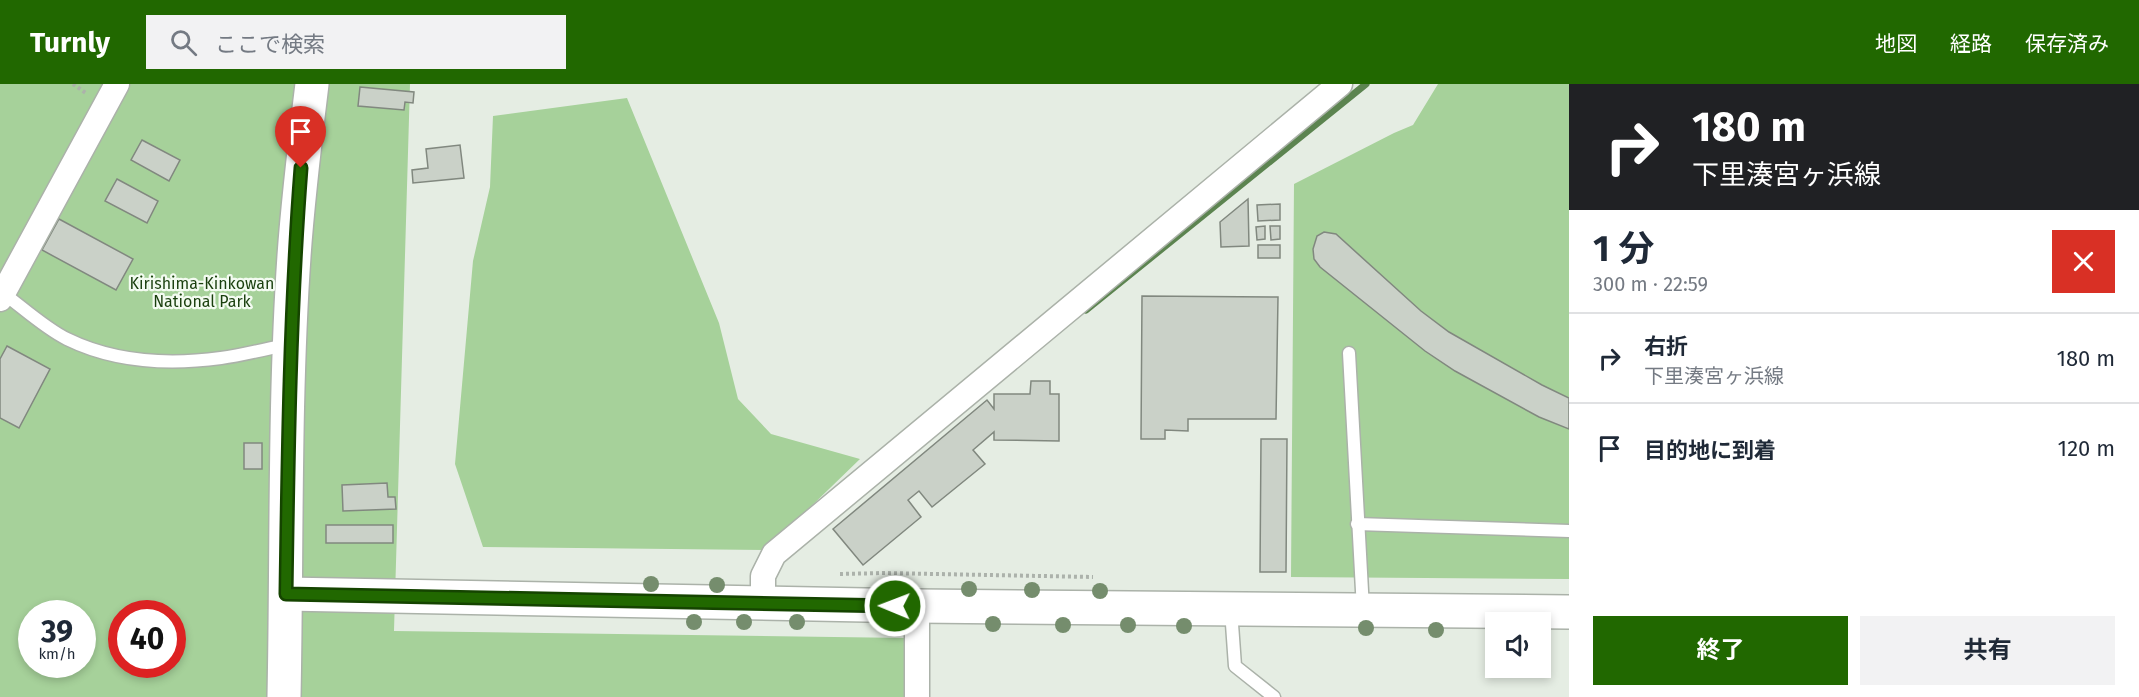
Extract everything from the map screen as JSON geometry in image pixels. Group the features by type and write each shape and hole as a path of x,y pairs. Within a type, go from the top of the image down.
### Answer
{"street":[{"path":"1,296 117,84"},
{"path":"284,697 290,344 294,256 301,168 312,84"},
{"path":"763,603 764,576 774,554 1340,84"},
{"path":"286,594 917,606 1569,612"},
{"path":"917,606 917,697"}],"lane":[{"path":"1,296 64,338 100,353 140,360 179,362 222,358 290,344"},
{"path":"1349,353 1363,610"},
{"path":"1357,524 1569,531"},
{"path":"1231,609 1235,666 1274,697"}],"green space":[{"name":"Kirishima-Kinkowan National Park","path":"0,84 410,84 394,631 906,638 905,697 0,697"},
{"path":"1438,84 1569,84 1569,579 1291,577 1294,184 1413,125"},
{"path":"627,98 719,323 738,399 771,434 860,459 766,550 483,547 455,464 473,261 490,187 493,116"}],"building":[{"path":"360,87 414,92 413,103 405,102 404,110 358,106"},
{"path":"142,140 180,160 169,181 131,160"},
{"path":"460,145 464,178 413,183 412,170 428,168 426,149"},
{"path":"117,179 158,201 147,223 105,201"},
{"path":"1248,199 1249,246 1221,247 1220,222"},
{"path":"1280,204 1280,220 1258,221 1257,205"},
{"path":"59,219 133,259 116,290 42,250"},
{"path":"1265,226 1265,239 1257,240 1256,227"},
{"path":"1270,226 1280,226 1280,239 1271,240"},
{"path":"1324,232 1336,234 1421,311 1449,332 1569,398 1569,429 1539,417 1455,371 1425,351 1320,267 1314,259 1313,249 1317,236"},
{"path":"1258,245 1280,245 1280,258 1258,258"},
{"path":"1142,296 1278,297 1276,419 1188,419 1188,431 1165,430 1165,439 1141,439"},
{"path":"7,346 50,369 19,428 0,418 0,359"},
{"path":"1031,381 1050,381 1050,394 1059,394 1059,441 994,440 994,432 973,450 985,464 932,507 919,491 908,500 921,517 863,565 833,529 987,400 994,409 994,394 1030,394"},
{"path":"1261,439 1287,439 1286,572 1260,572"},
{"path":"244,443 262,443 262,469 244,469"},
{"path":"387,483 388,497 395,497 396,509 343,511 342,485"},
{"path":"326,525 393,525 393,543 326,543"}],"waterway":[{"path":"1086,310 1366,84"}],"route":[{"path":"301,168 290,344 286,594 895,606"}]}
